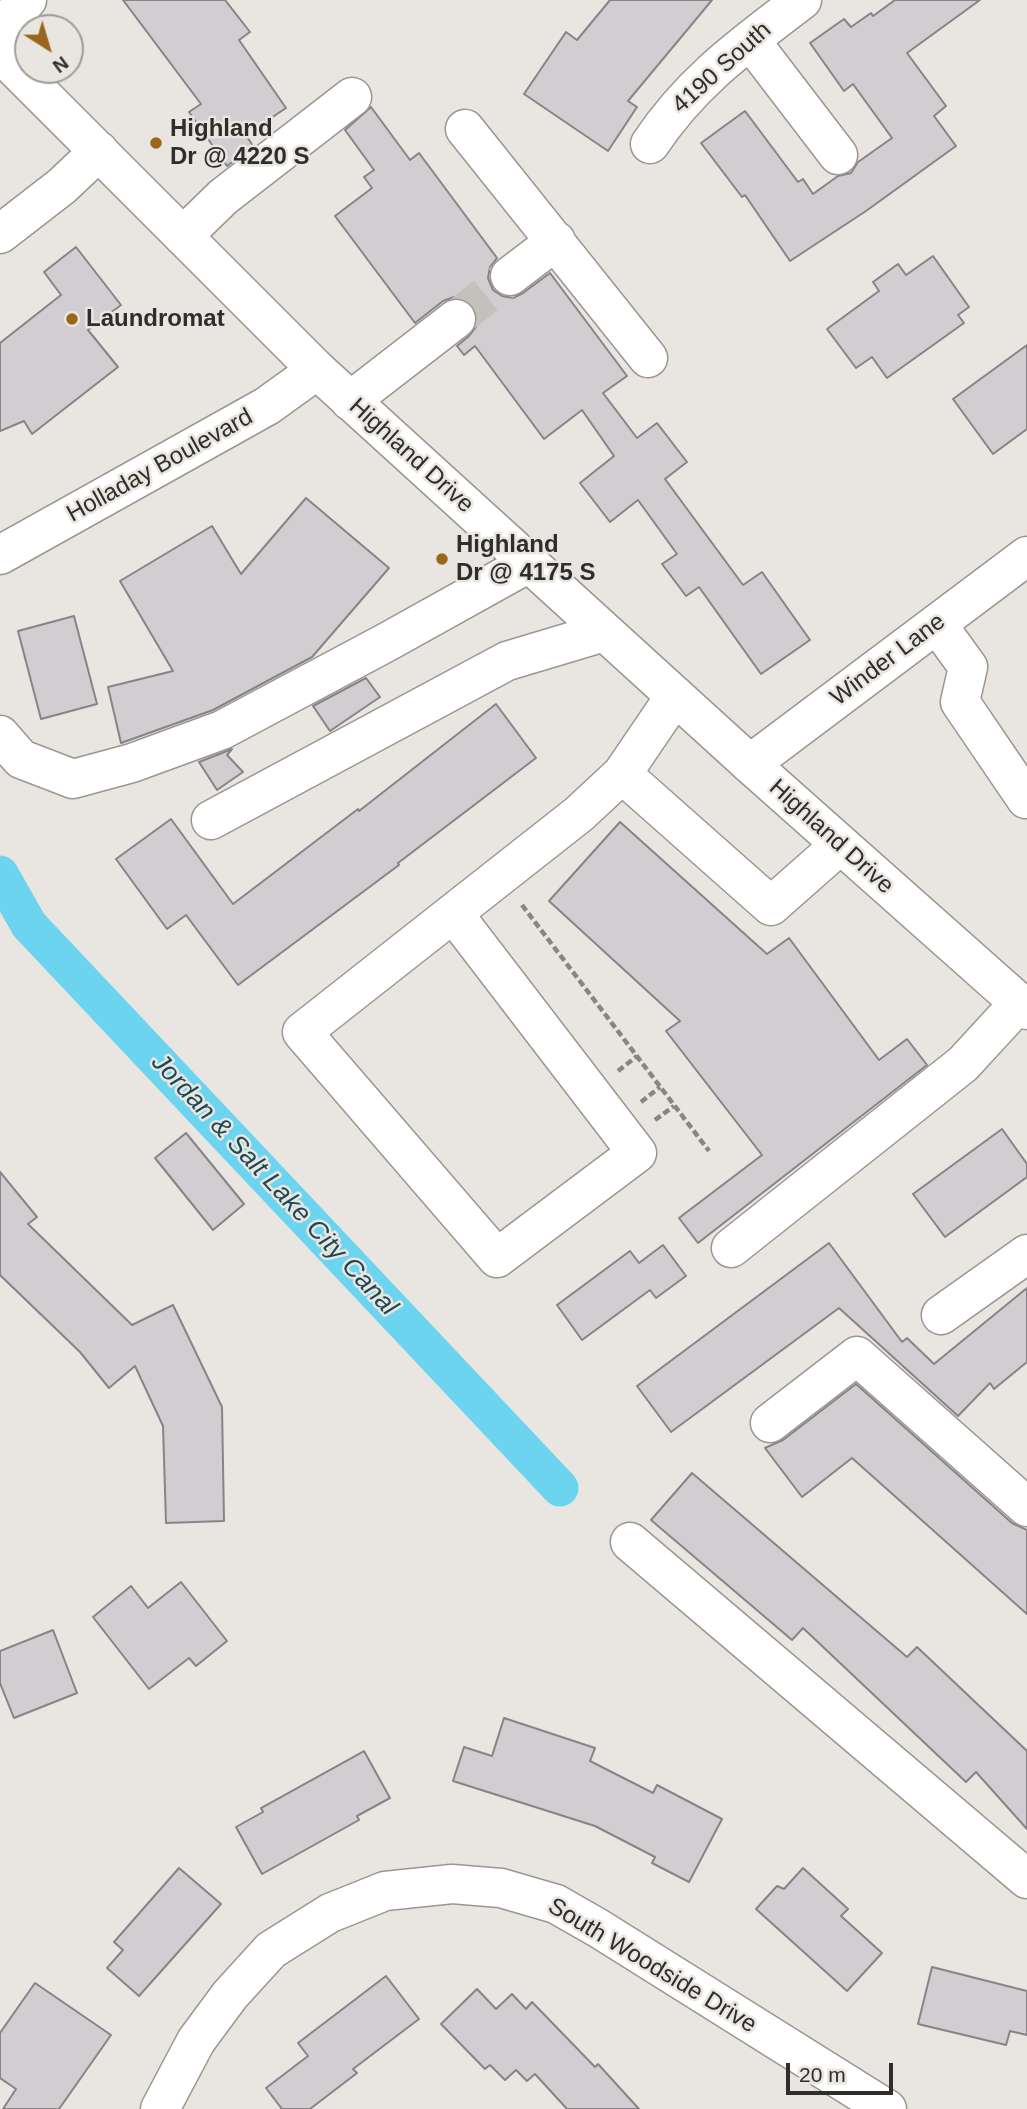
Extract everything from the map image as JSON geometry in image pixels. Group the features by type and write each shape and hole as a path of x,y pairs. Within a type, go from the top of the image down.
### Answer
{"street":[{"path":"0,29 27,0"},
{"name":"4190 South","path":"650,144 691,90 802,0"},
{"path":"750,40 838,155"},
{"name":"Highland Drive","path":"0,53 350,401 840,845 1023,1006"},
{"path":"183,236 223,197 352,97"},
{"path":"466,129 648,358"},
{"path":"0,234 62,186 99,151"},
{"path":"510,276 556,241"},
{"path":"350,401 456,319"},
{"name":"Holladay Boulevard","path":"0,555 267,406 317,370"},
{"name":"Winder Lane","path":"750,764 1027,556"},
{"path":"0,735 21,759 73,779 132,763 222,730 528,563"},
{"path":"937,624 968,667 960,702 1026,799"},
{"path":"211,820 507,661 604,632"},
{"path":"453,914 637,1153 497,1258 302,1032 579,814 622,774 675,696"},
{"path":"622,774 771,906 840,845"},
{"path":"731,1248 963,1063 1023,1006"},
{"path":"941,1315 1027,1254"},
{"path":"770,1423 857,1356 1027,1507"},
{"path":"629,1542 1027,1879"},
{"name":"South Woodside Drive","path":"173,2105 196,2041 230,1995 271,1950 330,1913 386,1891 452,1884 501,1888 556,1904 887,2109"}],"path":[{"path":"518,901 709,1151"}],"building":[{"path":"123,0 225,0 250,32 239,40 286,108 246,135 253,146 227,166 189,112 201,104"},
{"path":"610,0 712,0 628,101 637,107 608,151 524,94 566,32 577,40"},
{"path":"895,0 980,0 907,53 946,106 934,116 956,146 866,211 790,261 745,195 742,197 701,143 745,111 798,182 803,179 813,194 838,176 851,173 858,162 892,138 853,84 844,91 810,43 844,19 851,27 871,13 873,16"},
{"path":"371,107 410,160 419,153 497,258 490,267 488,278 493,290 502,296 513,298 550,273 627,376 603,393 637,438 657,423 687,462 665,479 743,585 762,572 810,640 761,674 699,587 686,596 662,564 677,554 638,500 610,522 580,483 614,456 582,410 544,439 475,346 464,355 457,346 476,327 478,315 474,306 465,299 454,297 443,301 415,323 335,216 372,188 364,177 374,170 345,130"},
{"path":"76,247 121,305 88,330 118,367 32,434 24,421 0,431 0,343 61,295 44,272"},
{"path":"933,256 969,307 958,315 964,323 887,378 872,357 856,368 827,329 879,291 873,282 898,264 906,275"},
{"path":"1027,345 1027,429 993,454 953,399"},
{"path":"306,498 389,568 312,657 213,710 121,743 108,687 173,671 120,581 212,526 241,574"},
{"path":"74,616 97,704 41,719 18,631"},
{"path":"366,678 380,697 330,731 313,706"},
{"path":"496,704 536,758 398,863 399,865 238,985 186,915 167,929 116,859 171,819 233,904 358,809 359,811"},
{"path":"232,749 227,755 243,772 217,790 199,762"},
{"path":"620,822 767,954 789,938 879,1060 907,1039 927,1065 698,1243 679,1218 762,1155 666,1031 680,1021 549,901"},
{"path":"1002,1129 1027,1164 1027,1177 945,1237 913,1194"},
{"path":"186,1133 244,1204 213,1230 155,1158"},
{"path":"0,1172 37,1217 28,1224 132,1325 173,1305 222,1407 224,1521 166,1523 163,1426 135,1366 109,1388 80,1352 0,1275"},
{"path":"829,1243 902,1342 907,1338 934,1364 1027,1288 1027,1362 994,1389 990,1383 958,1416 839,1308 671,1432 637,1386"},
{"path":"663,1245 686,1276 656,1298 650,1290 582,1340 557,1305 630,1251 639,1263"},
{"path":"856,1384 1012,1523 1027,1530 1027,1614 852,1458 802,1497 765,1448 783,1440"},
{"path":"692,1473 907,1657 917,1647 1027,1751 1027,1829 976,1772 966,1782 803,1628 792,1640 651,1520"},
{"path":"181,1582 227,1641 196,1666 189,1658 149,1689 93,1617 131,1586 148,1608"},
{"path":"53,1630 77,1693 14,1718 0,1683 0,1651"},
{"path":"504,1718 595,1748 590,1761 653,1793 657,1785 722,1819 689,1882 652,1863 655,1857 595,1826 453,1781 464,1747 492,1756"},
{"path":"364,1751 390,1798 357,1816 359,1820 262,1874 236,1827 263,1812 261,1808"},
{"path":"179,1868 221,1904 139,1996 107,1968 123,1950 114,1942"},
{"path":"803,1868 848,1909 841,1916 882,1953 847,1991 756,1909 777,1886 784,1889"},
{"path":"932,1967 1027,1991 1027,2035 1010,2031 1006,2045 918,2024"},
{"path":"386,1976 419,2019 353,2069 357,2073 310,2109 282,2109 266,2088 308,2056 298,2043"},
{"path":"35,1983 111,2035 59,2109 3,2109 16,2089 0,2078 0,2033"},
{"path":"477,1989 496,2009 512,1994 526,2009 532,2002 595,2067 598,2064 639,2109 567,2109 535,2074 527,2081 516,2070 505,2080 490,2065 485,2069 441,2024"}],"waterway":[{"name":"Jordan & Salt Lake City Canal","path":"0,874 29,925 560,1488"}],"tunnel":[{"path":"456,319 510,276"}],"place":[{"name":"Highland Dr @ 4220 S","path":"156,143"},
{"name":"Laundromat","path":"72,319"},
{"name":"Highland Dr @ 4175 S","path":"442,559"}]}
